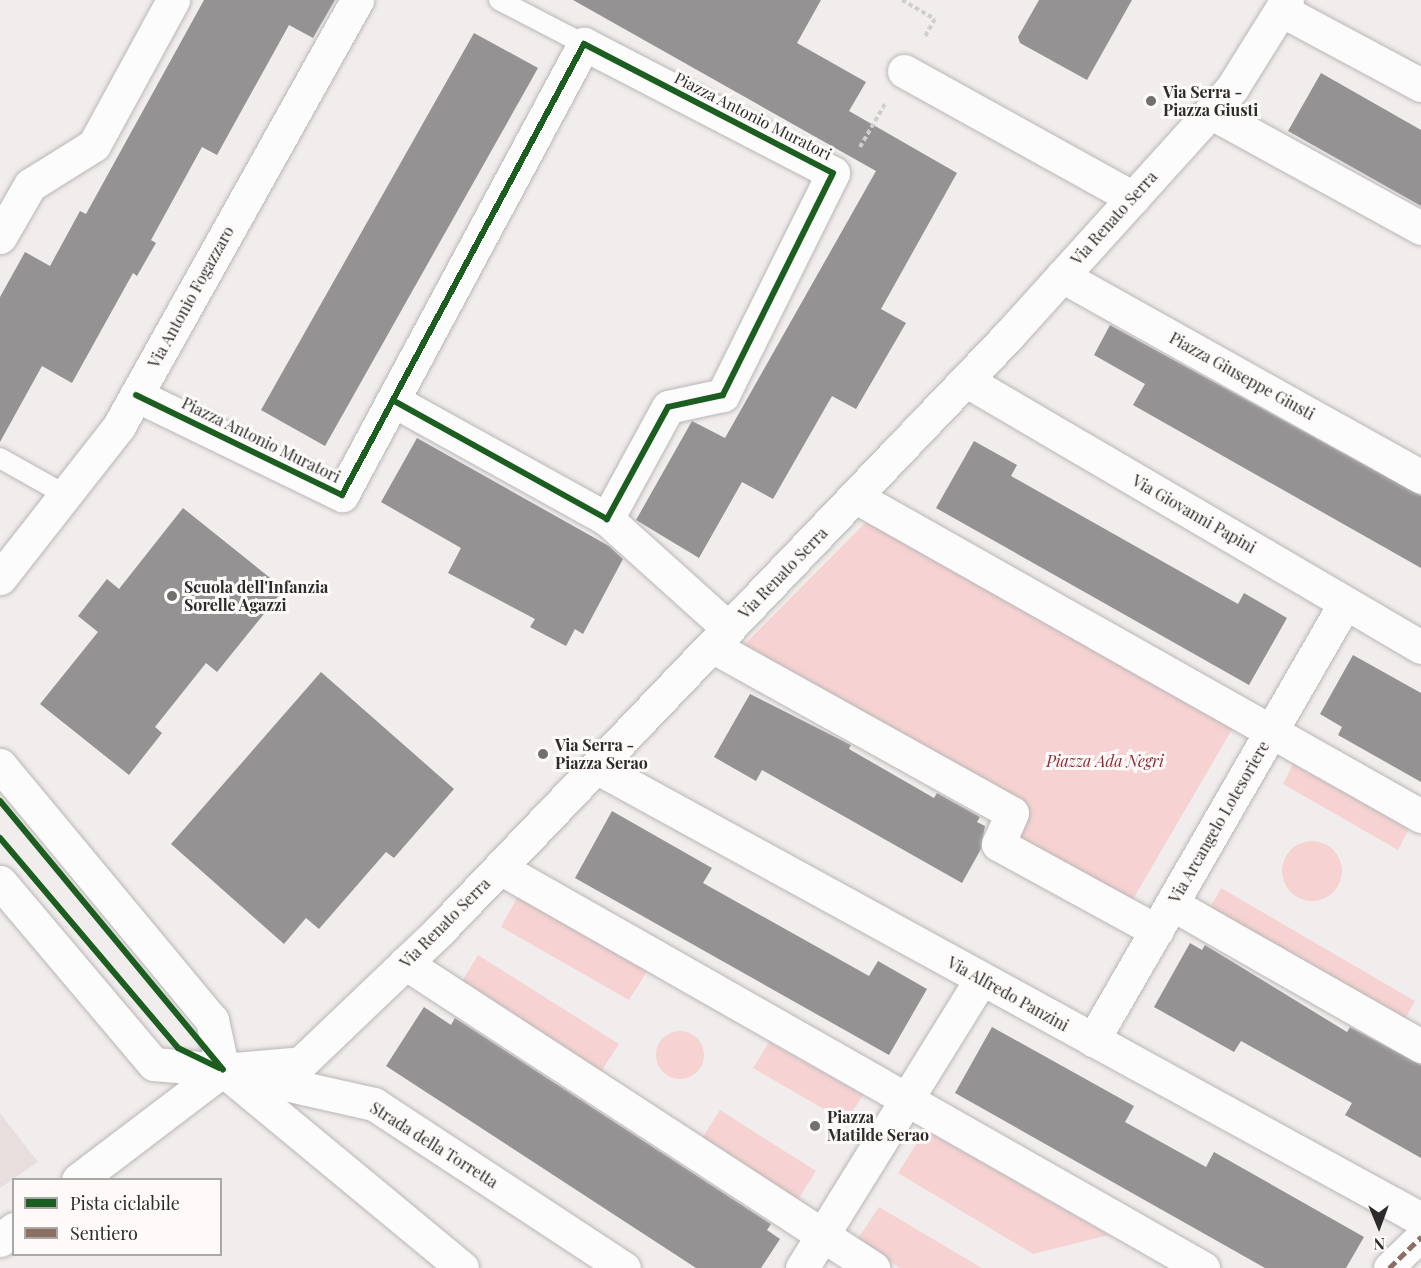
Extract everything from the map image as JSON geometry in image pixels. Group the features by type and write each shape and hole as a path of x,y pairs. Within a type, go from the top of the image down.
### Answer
{"street":[{"path":"0,237 30,185 94,145 172,0"},
{"name":"Via Antonio Fogazzaro","path":"0,578 119,426 357,0"},
{"path":"1284,5 1421,85"},
{"name":"Via Renato Serra","path":"223,1070 301,1063 500,868 967,381 1232,88 1284,5"},
{"name":"Piazza Antonio Muratori","path":"136,395 342,495 396,402 584,44 832,173 723,395 668,407 607,519"},
{"path":"904,71 1133,198"},
{"path":"1210,112 1421,228"},
{"name":"Piazza Giuseppe Giusti","path":"1062,276 1421,477"},
{"name":"Via Giovanni Papini","path":"967,381 1421,647"},
{"path":"396,402 607,519 721,637 1012,813 998,844 1164,917 1421,1046"},
{"path":"856,497 1270,733 1421,816"},
{"name":"Via Arcangelo Lotesoriere","path":"1093,1040 1346,603"},
{"path":"0,765 212,1020 223,1070 462,1268"},
{"name":"Via Alfredo Panzini","path":"596,767 1421,1219"},
{"path":"500,868 1203,1268"},
{"name":"Strada della Torretta","path":"0,882 154,1064 223,1070 374,1104 624,1268"},
{"path":"405,963 873,1268"},
{"path":"802,1268 981,979"},
{"path":"79,1178 223,1070"},
{"path":"0,1240 12,1231"},
{"path":"1389,1268 1421,1237"}],"lane":[{"path":"499,0 584,44"},
{"path":"0,458 64,494"}],"shaded area":[{"path":"0,1113 38,1162 0,1188"}],"green space":[{"name":"Piazza Ada Negri","path":"870,518 1234,726 1132,901 1012,834 739,650"},
{"path":"1293,764 1409,829 1398,850 1283,784"},
{"path":"1306,841 1318,841 1329,846 1337,854 1342,871 1340,883 1329,896 1318,901 1306,901 1295,896 1287,888 1282,877 1282,865 1287,854 1295,846"},
{"path":"1221,888 1415,1001 1404,1021 1209,910"},
{"path":"518,896 648,970 629,1000 501,927"},
{"path":"478,955 619,1044 601,1072 461,983"},
{"path":"675,1031 685,1031 697,1038 704,1050 704,1060 697,1072 685,1079 675,1079 660,1068 656,1060 656,1050 667,1035"},
{"path":"769,1042 863,1095 846,1122 753,1068"},
{"path":"720,1110 816,1171 797,1201 702,1138"},
{"path":"925,1130 1109,1235 1033,1254 898,1173"},
{"path":"879,1207 982,1268 900,1268 857,1240"}],"building":[{"path":"204,0 335,0 313,38 289,25 217,155 202,147 151,240 156,243 137,276 133,273 72,383 42,366 0,442 0,297 25,252 50,266 80,211 86,214"},
{"path":"573,0 821,0 797,43 866,82 849,111 957,173 881,309 906,323 856,409 832,396 773,499 742,482 699,558 636,520 692,421 725,438 876,171"},
{"path":"1039,0 1132,0 1087,80 1020,43 1018,37"},
{"path":"474,33 538,68 325,446 261,410"},
{"path":"1321,73 1421,130 1421,206 1288,131"},
{"path":"1110,325 1421,496 1421,568 1133,405 1145,384 1094,355"},
{"path":"417,438 609,546 623,559 583,634 575,629 566,646 530,627 535,619 448,573 461,548 381,502"},
{"path":"974,441 1017,465 1011,476 1238,604 1244,593 1287,618 1249,685 936,508"},
{"path":"183,508 284,589 217,672 206,663 155,727 162,733 129,775 40,704 98,632 78,616 107,579 119,589"},
{"path":"1353,655 1421,693 1421,782 1338,735 1342,727 1320,714"},
{"path":"321,672 454,789 394,858 386,852 319,929 306,918 284,944 171,844"},
{"path":"750,694 851,745 849,749 934,798 937,793 980,817 977,822 985,826 981,849 962,883 762,770 756,781 714,757"},
{"path":"612,811 712,868 703,883 869,976 878,961 927,989 889,1055 575,878"},
{"path":"1190,943 1202,950 1205,945 1347,1032 1350,1027 1421,1065 1421,1158 1345,1115 1352,1103 1241,1041 1234,1052 1154,1007"},
{"path":"424,1007 451,1025 455,1018 771,1224 767,1230 780,1239 761,1268 696,1268 386,1066"},
{"path":"992,1027 1134,1106 1125,1122 1206,1167 1214,1152 1364,1237 1346,1268 1265,1268 955,1093"}],"marked path":[{"path":"1389,1268 1421,1237"}],"cycle path":[{"path":"136,395 342,495 584,44 833,173 723,395 668,407 607,519 396,402"},
{"path":"0,801 223,1070"},
{"path":"0,838 178,1048 219,1068"}],"place":[{"name":"Via Serra - Piazza Giusti","path":"1151,101"},
{"name":"Scuola dell'Infanzia Sorelle Agazzi","path":"172,596"},
{"name":"Via Serra - Piazza Serao","path":"543,754"},
{"name":"Piazza Matilde Serao","path":"815,1126"}]}
